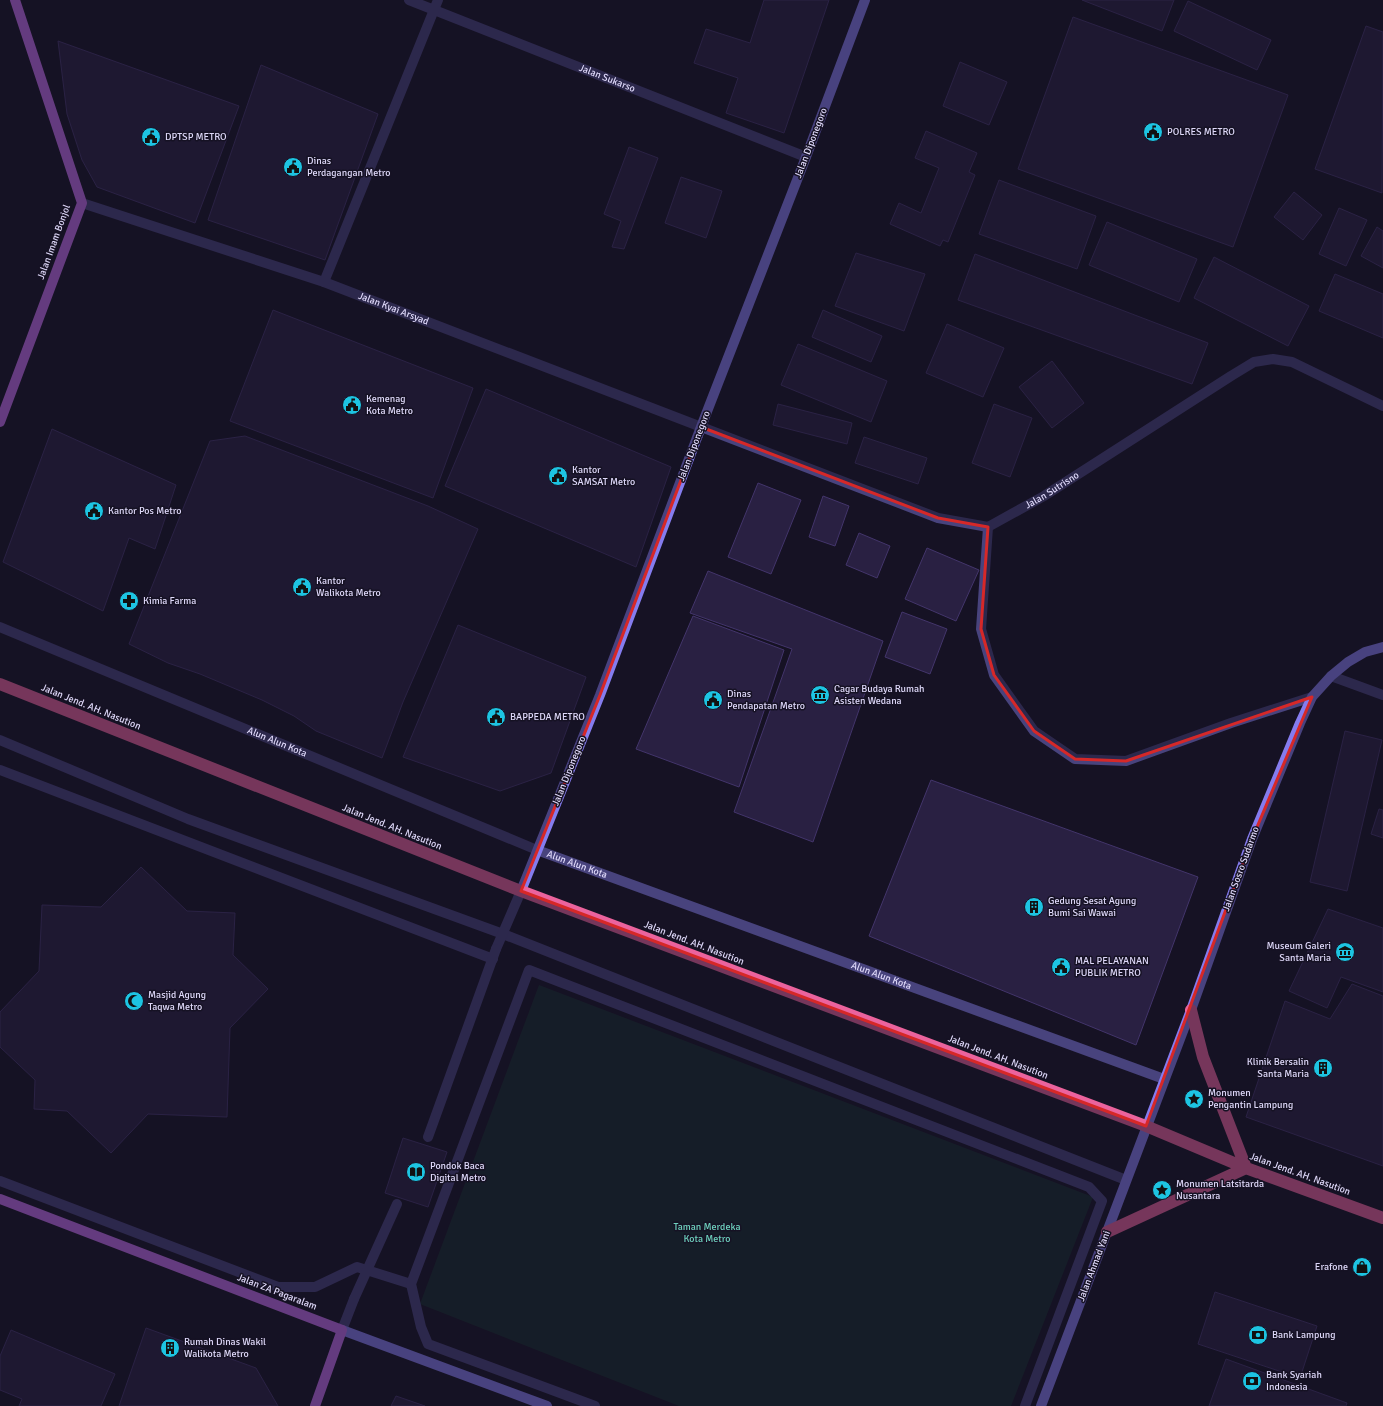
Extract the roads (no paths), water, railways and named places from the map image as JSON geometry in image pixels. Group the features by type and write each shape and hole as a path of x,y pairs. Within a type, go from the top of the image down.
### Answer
{"highway":[{"name":"Jalan Jend. AH. Nasution","path":"0,684 521,890 1146,1126 1246,1168 1383,1218"},
{"path":"1107,1232 1246,1168 1203,1058 1191,1010"}],"main road":[{"name":"Jalan Imam Bonjol","path":"0,422 82,203 15,0"},
{"name":"Jalan Diponegoro","path":"521,890 600,695 865,0"},
{"name":"Jalan Sosro Sudarmo","path":"1146,1126 1191,1010 1252,839 1312,697 1331,676 1348,662 1365,652 1383,647"},
{"name":"Jalan Ahmad Yani","path":"1041,1406 1146,1126"},
{"name":"Jalan ZA Pagaralam","path":"0,1199 342,1330 547,1406"},
{"path":"315,1406 342,1330"}],"street":[{"name":"Jalan Sukarso","path":"409,0 437,5 806,157"},
{"path":"324,282 437,5"},
{"name":"Jalan Kyai Arsyad","path":"82,203 324,282 701,427"},
{"name":"Jalan Sutrisno","path":"988,527 1044,496 1254,362 1273,359 1292,362 1383,406"},
{"path":"701,427 938,518 988,527 981,629 994,675 1034,731 1075,759 1126,761 1231,723 1312,697"},
{"name":"Alun Alun Kota","path":"0,627 537,850 1164,1079"},
{"path":"1331,676 1383,695"},
{"path":"0,740 188,819 502,934 1126,1180"},
{"path":"0,770 493,959"},
{"path":"428,1137 496,949 521,890"},
{"path":"596,1406 428,1344 421,1327 411,1284 529,970 1089,1187 1102,1201 1025,1406"},
{"path":"0,1181 278,1287 315,1287 357,1268 411,1284"},
{"path":"342,1330 354,1299 398,1204"}],"place":[{"name":"POLRES METRO","path":"1153,132"},
{"name":"DPTSP METRO","path":"151,137"},
{"name":"Dinas Perdagangan Metro","path":"293,167"},
{"name":"Kemenag Kota Metro","path":"352,405"},
{"name":"Kantor SAMSAT Metro","path":"558,476"},
{"name":"Kantor Pos Metro","path":"94,511"},
{"name":"Kantor Walikota Metro","path":"302,587"},
{"name":"Kimia Farma","path":"129,601"},
{"name":"Cagar Budaya Rumah Asisten Wedana","path":"820,695"},
{"name":"Dinas Pendapatan Metro","path":"713,700"},
{"name":"BAPPEDA METRO","path":"496,717"},
{"name":"Gedung Sesat Agung Bumi Sai Wawai","path":"1034,907"},
{"name":"Museum Galeri Santa Maria","path":"1345,952"},
{"name":"MAL PELAYANAN PUBLIK METRO","path":"1061,967"},
{"name":"Masjid Agung Taqwa Metro","path":"134,1001"},
{"name":"Klinik Bersalin Santa Maria","path":"1323,1068"},
{"name":"Monumen Pengantin Lampung","path":"1194,1099"},
{"name":"Pondok Baca Digital Metro","path":"416,1172"},
{"name":"Monumen Latsitarda Nusantara","path":"1162,1190"},
{"name":"Erafone","path":"1362,1267"},
{"name":"Bank Lampung","path":"1258,1335"},
{"name":"Rumah Dinas Wakil Walikota Metro","path":"170,1348"},
{"name":"Bank Syariah Indonesia","path":"1252,1381"}],"park label":[{"name":"Taman Merdeka Kota Metro","path":"707,1232"}]}
